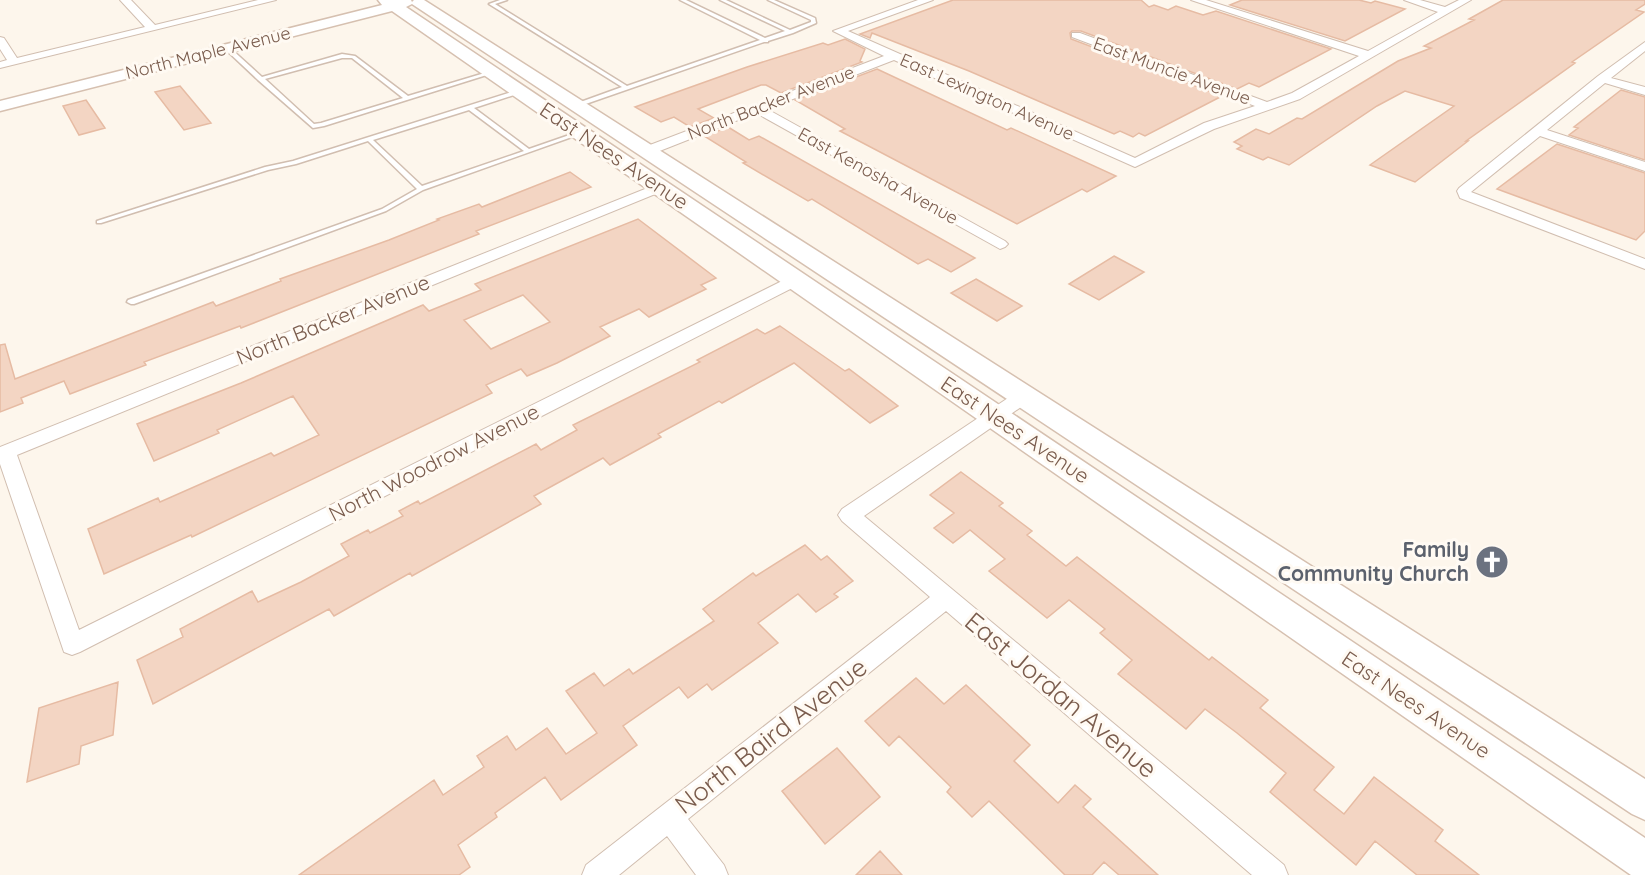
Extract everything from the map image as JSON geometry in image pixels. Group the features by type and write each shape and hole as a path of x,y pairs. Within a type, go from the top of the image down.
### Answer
{"main road":[{"name":"North Maple Avenue","path":"0,106 405,1"},
{"name":"East Nees Avenue","path":"405,1 490,73 1645,861"},
{"name":"East Nees Avenue","path":"405,1 577,105 1645,801"},
{"path":"580,133 601,134 629,150 647,151"},
{"path":"1599,830 1645,854"}],"street":[{"path":"125,0 152,28"},
{"path":"0,65 271,0"},
{"path":"1196,0 1369,55"},
{"path":"1408,0 1447,10"},
{"path":"1269,107 1296,96 1466,0"},
{"name":"East Lexington Avenue","path":"918,1 838,31 1135,163 1209,126 1269,107"},
{"name":"East Muncie Avenue","path":"1076,35 1269,107"},
{"path":"0,40 13,61"},
{"path":"1645,45 1464,190 1465,195 1645,264"},
{"name":"North Backer Avenue","path":"647,151 894,56"},
{"path":"1602,79 1645,91"},
{"name":"East Kenosha Avenue","path":"756,108 1000,244"},
{"path":"1537,131 1645,166"},
{"name":"North Backer Avenue","path":"72,645 6,452 660,187"},
{"name":"North Woodrow Avenue","path":"72,645 796,280"},
{"path":"994,416 1024,396"},
{"name":"East Jordan Avenue","path":"994,416 849,515 1274,875"},
{"name":"North Baird Avenue","path":"596,875 946,597"},
{"path":"669,817 714,875"}],"lane":[{"path":"505,0 491,4 627,88"},
{"path":"684,1 695,0"},
{"path":"722,0 791,33"},
{"path":"577,105 812,25 814,20 770,0"},
{"path":"684,1 766,41"},
{"path":"227,48 313,126 490,73"},
{"path":"260,79 342,57 353,57 408,99"},
{"path":"99,222 518,92"},
{"path":"469,107 528,152"},
{"path":"131,302 384,210 421,189 580,133"},
{"path":"369,139 421,189"}],"building":[{"path":"953,0 1141,0 1149,7 1154,5 1168,10 1176,6 1203,15 1216,11 1331,49 1259,87 1249,83 1237,89 1081,31 1072,31 1071,39 1222,96 1145,136 1139,133 1133,137 1120,131 1114,134 969,71 872,33 870,38 860,34"},
{"path":"1242,0 1359,0 1371,3 1375,1 1405,9 1345,41 1230,5"},
{"path":"1503,0 1645,0 1645,4 1636,10 1644,12 1572,62 1575,63 1466,141 1468,141 1415,182 1370,165 1454,106 1405,91 1377,106 1289,165 1268,157 1263,160 1237,149 1242,146 1234,142 1256,129 1269,134 1297,118 1302,119 1398,61 1431,48 1424,46 1474,20 1469,19"},
{"path":"845,39 865,49 860,61 862,62 781,93 766,85 761,85 698,109 714,118 690,127 674,117 661,122 635,107 747,67 823,43 828,45"},
{"path":"877,69 1007,130 1011,128 1116,176 1087,192 1082,189 1017,224 840,131 845,129 795,100"},
{"path":"180,86 211,123 184,130 155,92"},
{"path":"1621,90 1645,97 1645,160 1569,135 1578,128 1574,127"},
{"path":"86,100 105,128 79,135 63,106"},
{"path":"728,127 749,140 759,136 975,258 951,272 928,259 918,264 812,199 808,201 743,163 746,162 704,136"},
{"path":"1557,144 1645,173 1645,231 1636,240 1497,189"},
{"path":"570,172 591,187 476,231 479,234 241,328 240,326 144,362 146,365 70,394 64,381 21,398 23,403 0,412 0,345 5,344 15,379 213,302 216,306 281,281 280,279 439,220 437,219 479,204 482,207"},
{"path":"638,219 716,278 701,285 706,289 649,317 639,309 600,327 610,336 557,363 527,376 521,369 486,385 492,393 192,537 191,535 104,574 88,529 158,498 160,502 271,453 274,456 319,435 293,396 217,430 219,433 154,461 137,424 241,383 423,305 429,311 481,290 475,284","holes":["523,295 550,322 491,349 464,320"]},
{"path":"1114,256 1144,272 1099,300 1069,284"},
{"path":"976,279 1022,306 997,321 951,293"},
{"path":"780,326 845,371 849,369 898,406 870,423 794,363 722,403 719,401 658,434 661,437 610,465 603,458 534,496 541,504 412,576 410,573 334,616 329,609 153,704 137,660 183,637 180,629 252,591 258,602 301,582 349,556 341,544 368,530 370,533 403,516 399,511 418,501 420,504 536,444 541,450 577,430 573,425 700,362 697,360 757,329 765,334"},
{"path":"961,472 1003,503 999,506 1032,531 1027,535 1066,566 1077,557 1209,660 1212,657 1268,700 1260,708 1334,767 1314,790 1344,814 1374,777 1443,830 1435,841 1479,875 1417,875 1375,841 1356,865 1270,792 1286,773 1237,733 1205,709 1186,729 1118,674 1132,660 1100,633 1105,629 1069,600 1047,618 989,571 1005,559 970,530 953,543 934,528 954,513 930,495"},
{"path":"805,545 821,560 827,556 853,581 834,594 838,597 816,612 798,594 758,623 778,643 712,690 707,684 688,698 679,687 623,726 637,745 561,800 545,777 495,813 497,817 458,845 470,867 459,875 299,875 434,780 443,795 484,767 477,756 507,736 516,750 547,728 566,754 597,733 566,691 594,673 604,686 629,669 633,674 714,621 703,609 753,573 756,576"},
{"path":"916,678 944,704 966,685 1030,745 1014,761 1058,803 1075,785 1091,799 1083,807 1158,875 1119,875 1104,862 1092,875 1065,875 989,801 972,817 947,792 951,787 899,736 889,746 865,721"},
{"path":"118,682 113,735 81,746 79,764 27,782 39,708"},
{"path":"837,748 880,797 825,844 782,791"},
{"path":"880,851 902,875 856,875"}],"place":[{"name":"Family Community Church","path":"1492,562"}]}
